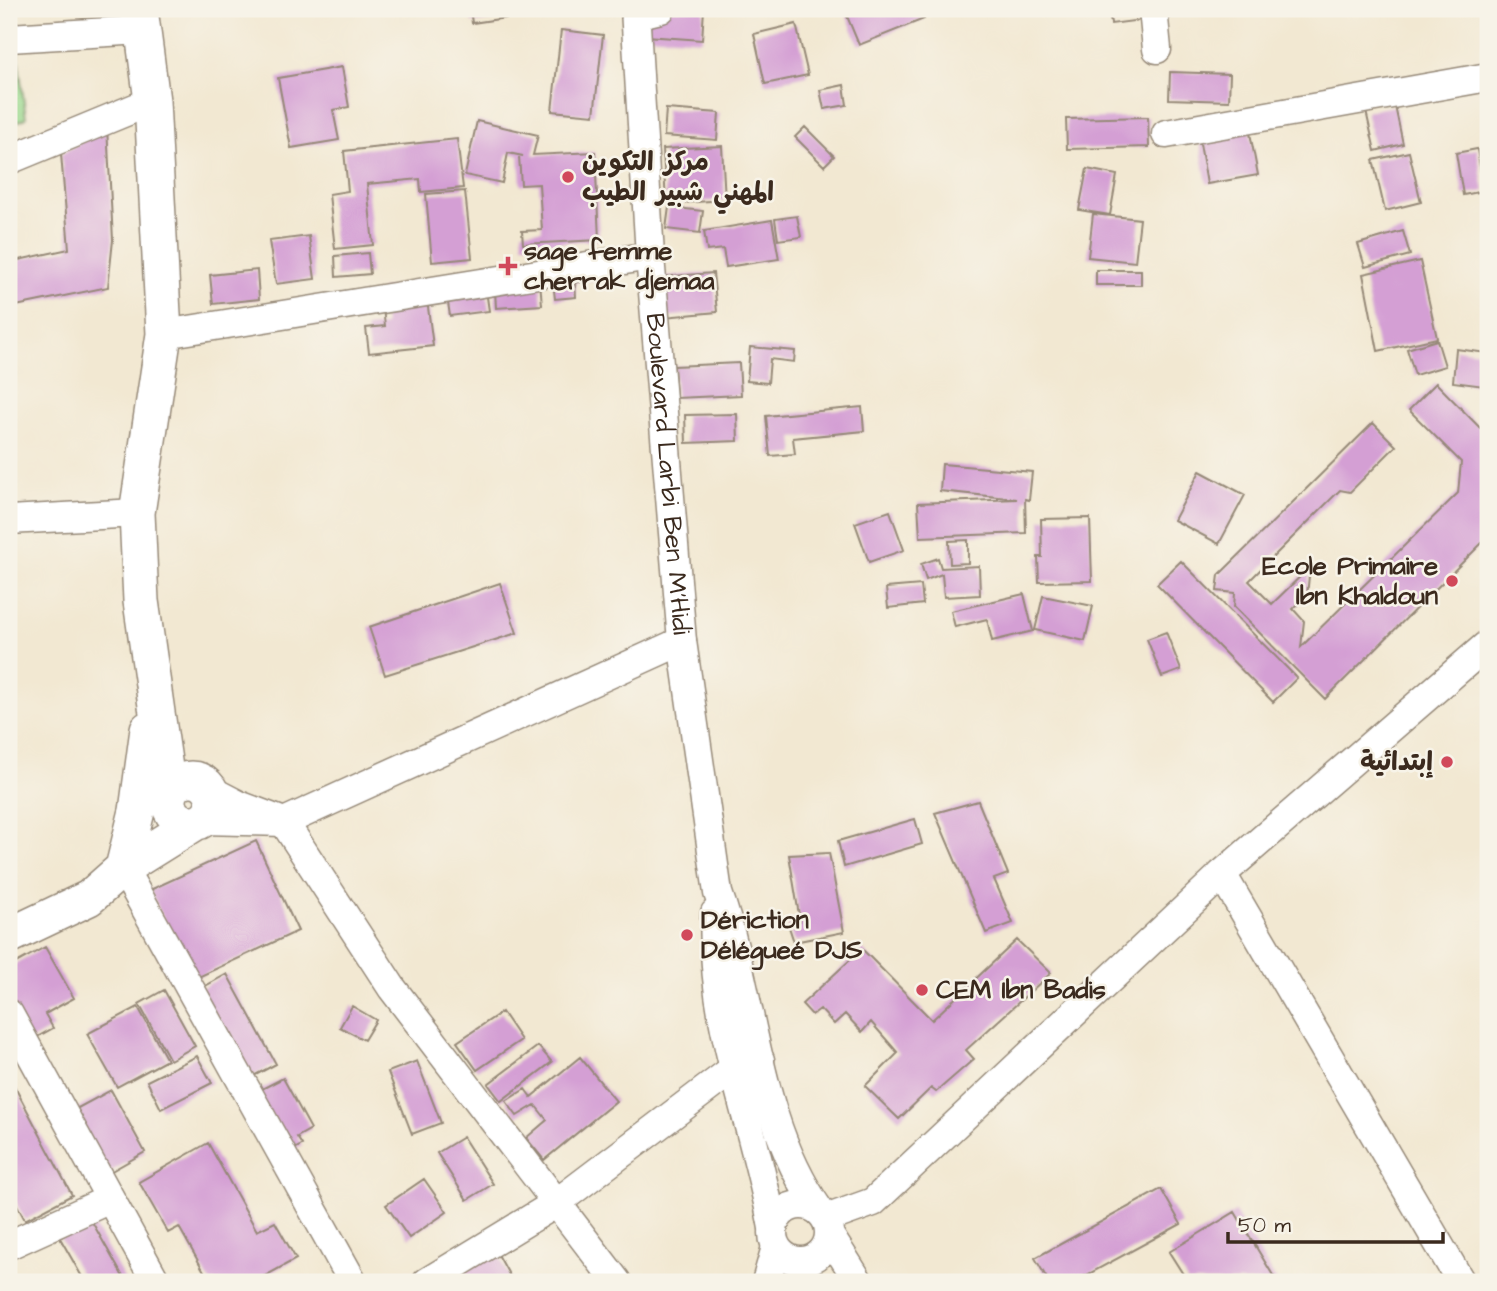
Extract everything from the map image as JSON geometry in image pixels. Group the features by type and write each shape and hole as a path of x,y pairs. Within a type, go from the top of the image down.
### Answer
{"main road":[{"path":"141,19 152,101 164,334 137,513 141,601 169,796 184,780 203,804"},
{"path":"154,677 203,804"},
{"path":"122,868 137,811 154,677"},
{"path":"9,936 89,898 122,868 203,804"}],"street":[{"path":"1153,9 1157,50"},
{"name":"Boulevard Larbi Ben M'Hidi","path":"644,11 650,256 682,640 718,893 735,950 760,1060 787,1153 801,1183 859,1282"},
{"path":"9,38 141,19"},
{"path":"1166,134 1488,77"},
{"path":"9,160 152,101"},
{"path":"164,334 650,256"},
{"path":"9,520 137,513"},
{"path":"203,804 284,822 682,640"},
{"path":"825,1222 873,1202 1222,874 1488,643"},
{"path":"284,822 392,988 617,1282"},
{"path":"122,868 353,1282"},
{"path":"1222,874 1461,1282"},
{"name":"Boulevard Larbi Ben M'Hidi","path":"718,893 715,929 718,994 733,1069 774,1237"},
{"path":"9,1014 156,1282"},
{"path":"437,1280 555,1204 733,1069 760,1060"},
{"path":"9,1245 110,1199"},
{"path":"766,1282 774,1237 783,1211 801,1205 825,1222"},
{"path":"774,1237 789,1259 807,1261 823,1252 825,1222"}],"green space":[{"path":"17,50 26,118 9,125 9,51"}],"building":[{"path":"470,9 555,9 555,11 472,23"},
{"path":"648,9 704,9 702,40 646,36"},
{"path":"844,9 920,9 924,19 859,45"},
{"path":"1109,9 1141,9 1142,20 1111,24"},
{"path":"796,24 808,75 765,84 754,34"},
{"path":"561,30 603,35 594,115 552,111"},
{"path":"342,67 349,107 333,110 339,140 291,148 278,78"},
{"path":"1170,72 1230,74 1229,101 1169,99"},
{"path":"844,85 847,105 824,109 820,90"},
{"path":"1395,106 1403,144 1375,151 1366,111"},
{"path":"666,109 719,113 717,140 664,136"},
{"path":"1148,117 1149,147 1067,149 1066,119"},
{"path":"1247,117 1258,175 1207,184 1197,126"},
{"path":"477,121 538,135 533,155 595,152 599,240 523,244 522,231 542,230 539,184 521,185 519,156 523,156 508,153 502,183 465,175"},
{"path":"107,127 113,240 108,287 11,307 9,262 69,249 61,154"},
{"path":"805,127 834,156 824,166 795,137"},
{"path":"457,139 463,188 421,192 420,179 367,184 373,245 335,249 329,194 348,191 344,151"},
{"path":"722,146 725,200 666,204 663,149"},
{"path":"1477,149 1484,191 1463,195 1456,153"},
{"path":"1409,152 1421,202 1385,211 1373,160"},
{"path":"1087,169 1117,175 1110,215 1079,210"},
{"path":"465,191 472,258 432,262 426,194"},
{"path":"669,207 703,211 700,233 666,229"},
{"path":"1093,214 1140,219 1135,262 1088,257"},
{"path":"797,216 801,237 778,240 775,219"},
{"path":"772,220 779,259 726,267 723,249 707,251 704,231"},
{"path":"1403,231 1410,255 1365,267 1358,244"},
{"path":"309,236 315,279 276,284 269,241"},
{"path":"368,253 370,274 336,277 335,256"},
{"path":"614,259 616,278 575,282 576,297 555,299 551,265"},
{"path":"1420,261 1437,338 1378,351 1363,274"},
{"path":"539,269 542,305 496,308 494,272"},
{"path":"257,270 259,299 213,304 210,275"},
{"path":"1096,270 1141,270 1141,285 1096,285"},
{"path":"713,273 717,312 664,317 660,277"},
{"path":"425,284 433,346 369,353 366,328 385,326 381,289"},
{"path":"486,290 489,311 450,316 447,296"},
{"path":"1437,340 1445,366 1415,375 1407,349"},
{"path":"750,347 795,351 794,362 770,359 768,383 747,381"},
{"path":"1456,349 1488,353 1484,386 1453,382"},
{"path":"739,363 741,395 676,398 674,366"},
{"path":"1436,383 1488,436 1488,537 1325,699 1234,607 1235,593 1217,591 1219,575 1373,423 1396,446 1350,492 1340,490 1249,581 1272,604 1310,567 1307,595 1293,609 1304,621 1301,647 1458,493 1461,462 1409,410"},
{"path":"862,407 864,431 793,438 795,454 770,456 766,416"},
{"path":"737,414 738,441 686,443 685,415"},
{"path":"942,464 1032,472 1029,500 1025,499 1026,533 920,537 918,503 1017,499 940,491"},
{"path":"1200,471 1245,495 1219,544 1174,520"},
{"path":"890,511 904,550 869,562 855,523"},
{"path":"1090,518 1092,581 1039,582 1038,557 1042,557 1041,519"},
{"path":"968,540 968,563 950,564 949,541"},
{"path":"938,558 941,568 979,566 980,595 944,597 942,574 926,580 921,564"},
{"path":"1181,561 1297,678 1273,702 1157,584"},
{"path":"500,583 517,633 385,675 369,627"},
{"path":"921,585 923,604 888,608 886,588"},
{"path":"1024,594 1033,631 992,641 987,619 955,627 951,611"},
{"path":"1043,596 1093,606 1085,641 1035,630"},
{"path":"1166,632 1181,670 1162,677 1147,639"},
{"path":"978,801 1008,874 994,879 1013,923 986,933 935,813"},
{"path":"915,819 922,844 844,867 838,841"},
{"path":"256,841 298,931 192,980 150,890"},
{"path":"829,853 844,932 794,942 788,924 800,921 789,855"},
{"path":"1017,940 1051,973 966,1050 974,1059 936,1092 931,1088 899,1119 865,1086 898,1053 871,1022 862,1032 845,1014 834,1024 820,1009 812,1015 802,1004 862,949 932,1020"},
{"path":"45,947 74,998 45,1014 53,1028 30,1041 9,1002 9,967"},
{"path":"227,974 276,1064 246,1080 200,989"},
{"path":"164,990 195,1046 170,1060 139,1004"},
{"path":"352,1006 376,1020 364,1040 340,1027"},
{"path":"138,1007 167,1060 117,1087 87,1034"},
{"path":"502,1012 521,1040 477,1070 457,1042"},
{"path":"538,1046 552,1062 501,1101 488,1084"},
{"path":"197,1056 212,1083 161,1109 147,1081"},
{"path":"580,1057 616,1101 544,1160 526,1138 547,1120 535,1105 517,1116 506,1101 525,1089 531,1097"},
{"path":"417,1061 441,1123 412,1134 388,1072"},
{"path":"9,1076 72,1195 25,1220 9,1190"},
{"path":"283,1078 311,1129 297,1137 302,1145 289,1152 256,1092"},
{"path":"111,1090 145,1152 108,1173 74,1110"},
{"path":"463,1137 493,1184 467,1200 437,1153"},
{"path":"208,1143 257,1231 275,1222 296,1259 254,1282 210,1282 179,1227 168,1233 139,1182"},
{"path":"424,1179 447,1212 409,1238 386,1205"},
{"path":"1161,1189 1181,1224 1074,1282 1049,1282 1035,1258"},
{"path":"1235,1212 1277,1282 1188,1282 1169,1252"},
{"path":"91,1220 126,1282 85,1282 60,1238"},
{"path":"495,1249 513,1282 448,1282"}],"place":[{"name":"مركز التكوين المهني شبير الطيب","path":"568,177"},
{"name":"sage femme cherrak djemaa","path":"508,266"},
{"name":"Ecole Primaire Ibn Khaldoun","path":"1452,581"},
{"name":"إبتدائية","path":"1447,762"},
{"name":"Dériction Délégueé DJS","path":"687,935"},
{"name":"CEM Ibn Badis","path":"922,990"}]}
